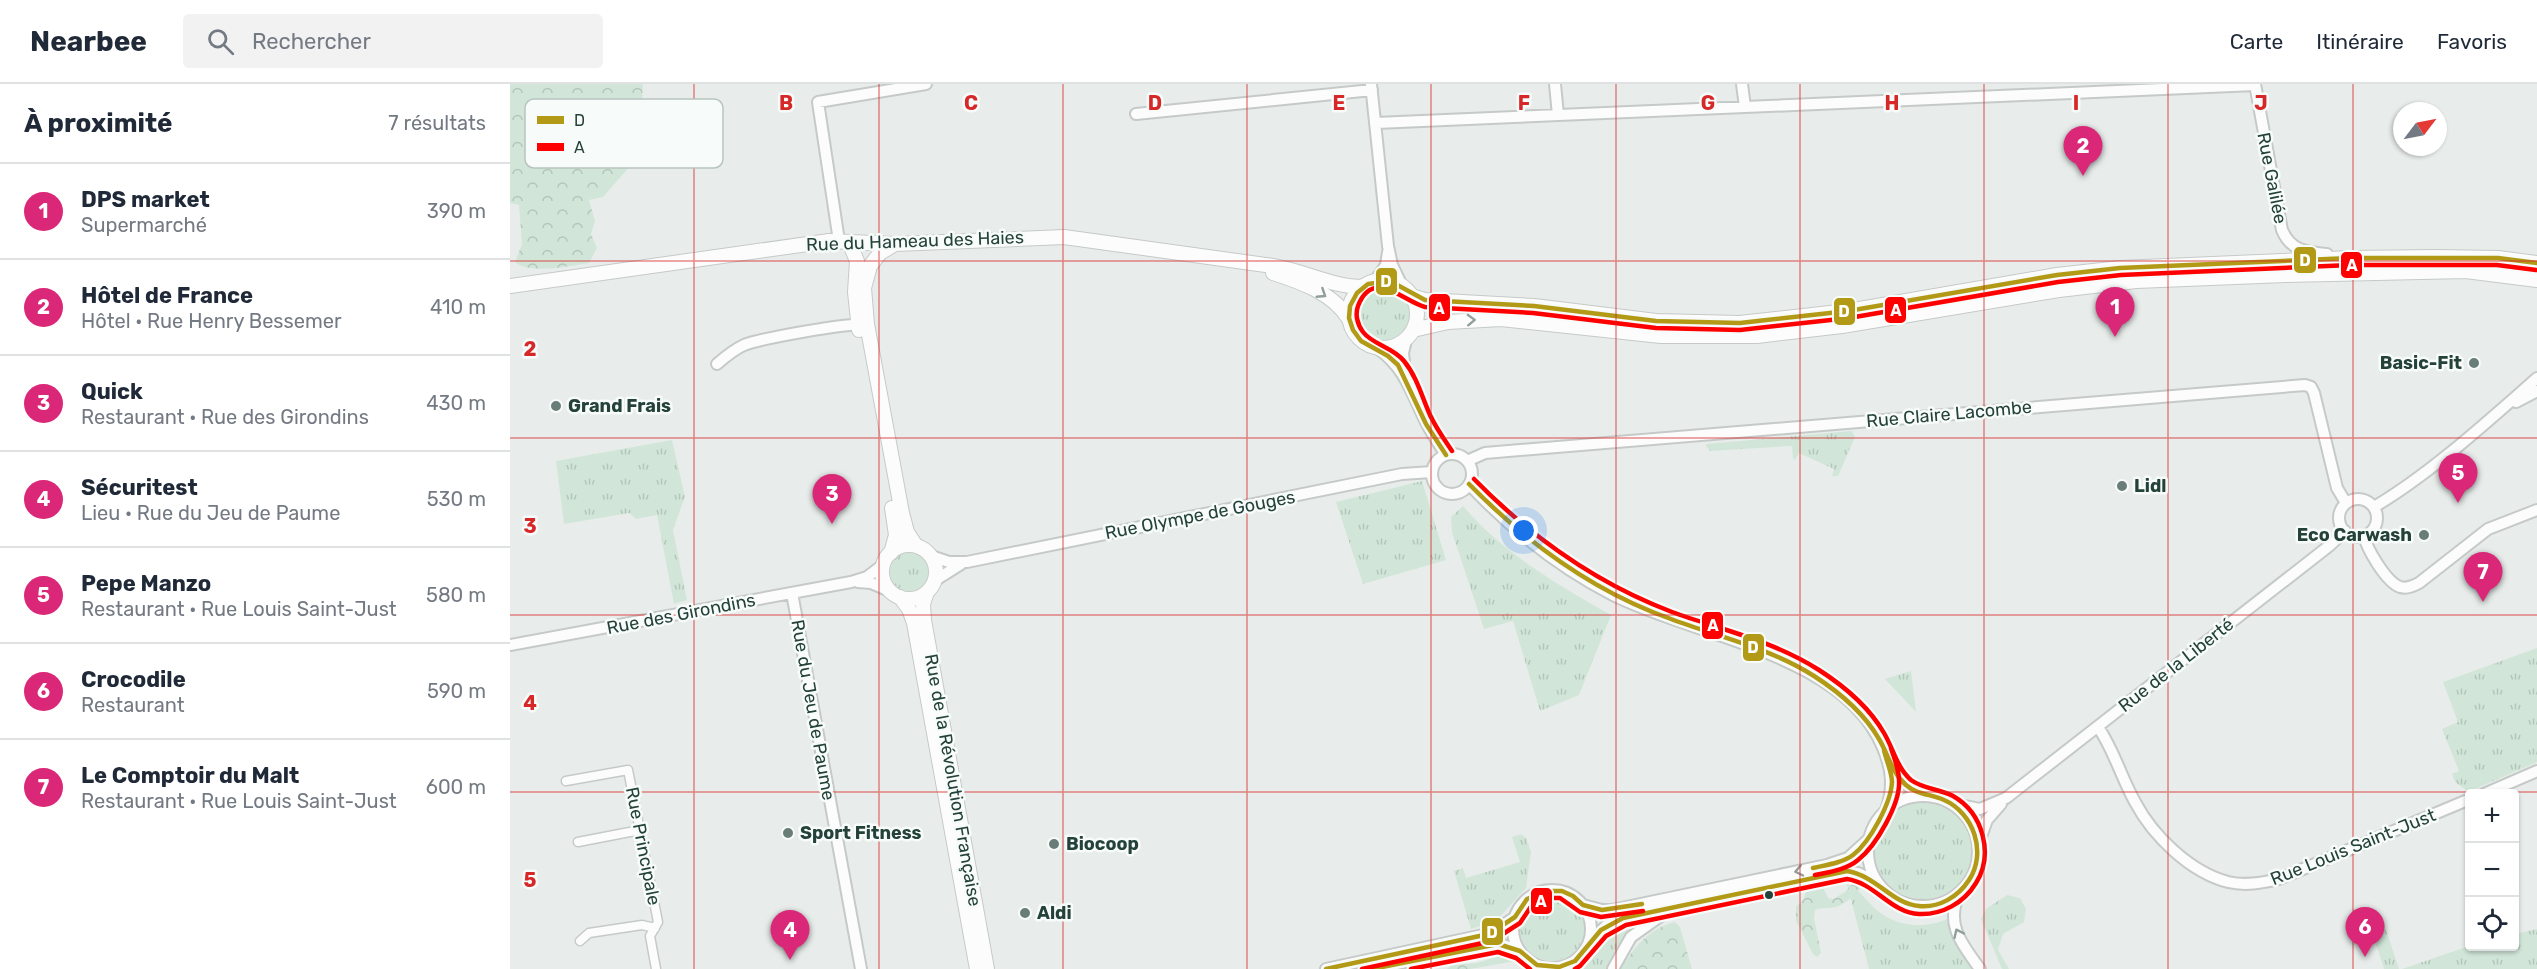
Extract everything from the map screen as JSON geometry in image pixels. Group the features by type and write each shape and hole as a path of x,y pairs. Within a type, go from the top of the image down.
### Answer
{"street":[{"path":"916,546 903,520 855,292 857,261 844,241 818,102 926,84"},
{"path":"1555,84 1558,115"},
{"path":"1742,84 1745,107"},
{"path":"1376,123 2255,84"},
{"name":"Rue Galilée","path":"2255,84 2276,210 2284,236 2291,245 2299,250 2350,258"},
{"path":"1136,114 1372,87 1388,246 1392,265 1417,311 1403,358 1406,378"},
{"name":"Rue du Hameau des Haies","path":"510,286 818,242 894,244 1064,237 1292,269 1343,286 1369,284"},
{"path":"887,558 904,545 916,546 931,556 936,570 931,587 913,598 896,594 884,581 887,558 895,544 896,530 863,327 864,288 865,276 877,257 894,244"},
{"path":"1388,246 1386,265 1351,303 1349,319 1358,337 1395,362 1406,378 1425,421 1446,455"},
{"path":"1369,284 1390,281 1425,300 1534,306 1656,321 1740,323 1848,311 2098,270 2350,258 2487,257 2537,263"},
{"name":"Rue du Hameau des Haies","path":"1249,264 1311,287 1336,303 1349,319"},
{"path":"1377,348 1393,347 1410,335 1448,322 1501,319 1661,336 1758,336 1852,325 2059,290 2136,281 2466,271 2537,280"},
{"path":"717,364 734,350 751,343 863,327"},
{"path":"2374,507 2394,495 2503,410 2537,378"},
{"name":"Rue Claire Lacombe","path":"1467,461 1485,453 2305,385 2311,387 2314,393 2337,488 2346,503"},
{"path":"2503,410 2537,391"},
{"path":"1456,454 1467,461 1472,472 1469,484 1459,492 1447,493 1435,484 1432,472 1436,463 1446,455 1456,454"},
{"name":"Rue Olympe de Gouges","path":"931,556 949,562 967,562 1393,476 1421,471 1432,472"},
{"path":"1469,484 1527,540 1592,584 1650,612 1743,643 1790,662 1818,678 1845,699 1880,740 1888,762 1892,787 1886,810"},
{"path":"2362,499 2374,507 2377,515 2376,524 2371,531 2364,536 2355,536 2345,531 2339,518 2346,503 2362,499"},
{"path":"2364,536 2369,550 2390,579 2399,587 2409,588 2419,583 2488,529 2537,510"},
{"name":"Rue de la Liberté","path":"1978,848 1987,820 2006,798 2329,546 2345,531"},
{"name":"Rue des Girondins","path":"510,645 851,582 867,577 887,558"},
{"name":"Rue Olympe de Gouges","path":"931,587 950,570 967,562"},
{"name":"Rue des Girondins","path":"851,582 871,583 896,594"},
{"name":"Rue de la Révolution Française","path":"931,587 923,604 924,620 987,969"},
{"name":"Rue du Jeu de Paume","path":"792,593 861,969"},
{"name":"Rue de la Révolution Française","path":"896,594 909,609 914,623 976,969"},
{"name":"Rue Louis Saint-Just","path":"2098,727 2110,746 2134,801 2151,826 2190,862 2212,876 2228,882 2254,884 2279,879 2465,801"},
{"path":"1888,762 1905,783 1925,796 1950,803 1968,820 1976,836 1978,848 1976,864 1972,876 1960,892 1953,908 1954,925 1980,969"},
{"name":"Rue Principale","path":"566,781 628,770 656,925 650,936 656,969"},
{"path":"2496,789 2537,771"},
{"path":"1326,969 1483,936 1495,931 1515,917 1527,899 1546,891 1566,892 1583,904 1602,910 1612,910 1827,865 1848,858 1869,838 1876,823 1886,810 1905,799 1925,796"},
{"name":"Rue de la Liberté","path":"1950,803 1980,809 2006,798"},
{"path":"578,842 640,830"},
{"path":"1869,838 1869,863 1877,882"},
{"path":"1572,969 1588,944 1601,930 1617,920 1842,872 1858,873 1877,882 1896,899 1920,906 1941,903 1960,892"},
{"path":"1583,904 1591,923 1588,944"},
{"path":"1613,969 1631,937 1672,908"},
{"path":"1515,917 1514,934 1520,951"},
{"path":"580,941 589,933 656,925"},
{"path":"1372,969 1493,944 1520,951 1540,967 1563,966 1582,955"}],"green space":[{"path":"510,84 643,84 642,99 525,99 525,168 628,168 603,197 589,200 595,221 591,234 597,248 589,263 540,269 522,266 515,262 522,244 519,205 510,203"},
{"path":"1383,288 1393,290 1402,296 1408,305 1410,315 1408,325 1402,334 1393,340 1383,342 1373,340 1364,334 1358,325 1356,315 1358,305 1364,296 1373,290"},
{"path":"1852,431 1855,437 1838,476 1832,476 1834,469 1799,453 1795,460 1793,459 1792,446 1710,451 1706,446 1706,444"},
{"path":"672,440 685,497 673,530 687,600 674,604 657,515 636,519 629,513 564,524 556,461"},
{"path":"1422,481 1446,560 1363,584 1336,502"},
{"path":"1463,506 1496,539 1532,567 1611,615 1579,695 1540,711 1513,621 1484,629 1452,532 1451,517"},
{"path":"909,553 922,559 928,572 922,585 909,591 896,585 890,572 896,559"},
{"path":"2537,648 2537,762 2477,788 2465,789 2455,782 2452,774 2459,771 2442,729 2458,722 2443,682"},
{"path":"1911,671 1916,712 1885,679"},
{"path":"1923,803 1941,807 1957,817 1967,833 1971,851 1967,869 1957,885 1941,895 1923,899 1905,895 1889,885 1879,869 1875,851 1879,833 1889,817 1905,807"},
{"path":"1521,834 1526,838 1531,852 1526,888 1496,921 1471,929 1454,871 1463,868 1466,878 1520,862 1512,837"},
{"path":"1856,880 1863,884 1848,901 1840,906 1815,910 1814,918 1821,953 1817,957 1813,954 1796,921 1796,907 1804,899 1807,886 1821,883 1828,898 1833,899 1845,892"},
{"path":"1847,884 1879,912 1895,921 1921,925 1947,919 1950,931 1973,969 1869,969"},
{"path":"2007,895 2020,898 2026,909 2024,922 2003,934 1998,950 2009,969 2002,969 1981,919 1986,909"},
{"path":"1546,897 1558,897 1575,906 1582,917 1584,929 1582,941 1575,952 1558,961 1546,961 1534,956 1525,947 1520,935 1520,923 1525,911 1534,902"},
{"path":"1651,917 1625,939 1608,969 1576,969 1604,933 1623,923"},
{"path":"1675,922 1680,927 1692,969 1620,969 1637,946 1650,934"},
{"path":"2384,924 2399,969 2384,969 2371,928"},
{"path":"2537,929 2537,969 2402,969 2465,947 2465,951 2519,951 2519,933"},
{"path":"1506,954 1513,955 1533,969 1527,969 1516,961 1470,969 1447,969 1452,965 1477,963"}],"transit line":[{"name":"D","path":"1446,455 1426,424 1398,365 1388,356 1361,341 1353,330 1349,318 1350,306 1357,293 1368,284 1390,281 1425,300 1534,306 1656,321 1740,323 1848,311 2057,275 2120,268 2351,258 2498,258 2537,263"},
{"name":"A","path":"1452,451 1432,420 1409,367 1394,352 1367,336 1359,326 1358,306 1364,295 1372,289 1389,290 1425,307 1533,313 1656,328 1740,330 1849,318 2058,282 2121,275 2351,265 2497,265 2536,270"},
{"name":"A","path":"1474,479 1541,539 1617,587 1672,612 1784,651 1828,676 1847,690 1871,714 1884,733 1899,764 1911,780 1953,796 1963,803 1978,823 1985,847 1984,860 1976,883 1959,902 1944,910 1928,914 1909,912 1891,904 1866,886 1847,879 1626,925 1606,936 1575,969"},
{"name":"D","path":"1372,969 1498,944 1520,951 1537,965 1559,967 1575,961 1601,930 1623,918 1847,871 1867,878 1909,904 1934,905 1954,896 1965,886 1977,858 1974,835 1963,814 1944,800 1915,791 1906,785 1897,775 1873,729 1833,689 1780,658 1642,608 1588,580 1514,526 1469,484"},
{"name":"A","path":"1815,875 1837,870 1858,860 1879,835 1892,812 1899,789 1898,772 1891,748"},
{"name":"D","path":"1813,868 1849,858 1860,849 1873,832 1891,791 1891,774 1884,750"},
{"name":"D","path":"1326,969 1489,934 1515,917 1527,899 1546,891 1562,891 1573,896 1583,905 1602,910 1642,904"},
{"name":"A","path":"1362,969 1492,941 1520,923 1532,905 1548,898 1560,898 1580,912 1601,917 1643,911"},
{"name":"A","path":"1411,969 1498,952 1516,958 1530,969"}],"place":[{"name":"Hôtel de France","path":"2083,176"},
{"name":"DPS market","path":"2115,337"},
{"name":"Basic-Fit","path":"2474,363"},
{"name":"Grand Frais","path":"556,406"},
{"name":"Lidl","path":"2122,486"},
{"name":"Pepe Manzo","path":"2458,503"},
{"name":"Quick","path":"832,524"},
{"name":"Eco Carwash","path":"2424,535"},
{"name":"Le Comptoir du Malt","path":"2483,602"},
{"name":"Sport Fitness","path":"788,833"},
{"name":"Biocoop","path":"1054,844"},
{"name":"Aldi","path":"1025,913"},
{"name":"Crocodile","path":"2365,957"},
{"name":"Sécuritest","path":"790,960"}]}
